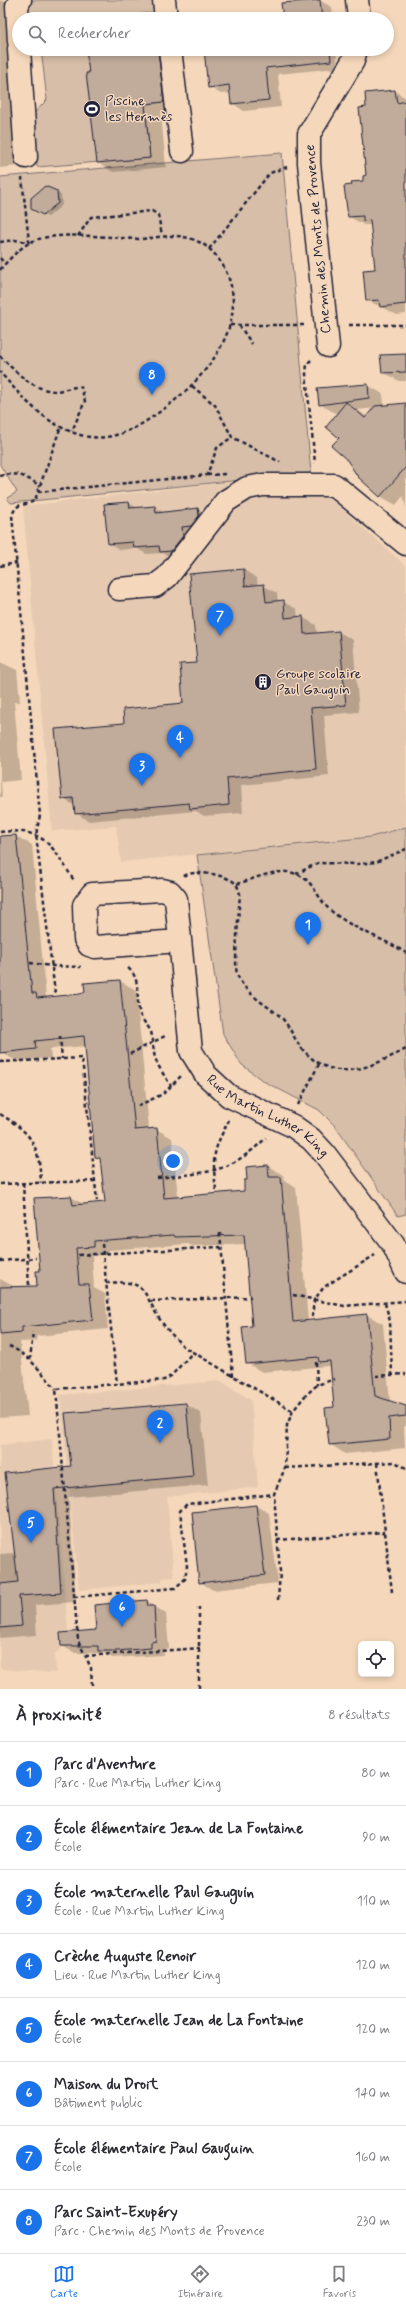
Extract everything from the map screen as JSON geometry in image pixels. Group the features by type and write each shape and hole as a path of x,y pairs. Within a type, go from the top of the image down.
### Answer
{"street":[{"path":"17,12 17,6 20,0"},
{"path":"164,0 165,12"},
{"path":"357,0 358,12"},
{"path":"20,56 26,157"},
{"path":"171,56 182,151"},
{"name":"Chemin des Monts de Provence","path":"328,346 309,163 309,134 353,61 354,56"},
{"path":"119,589 155,586 167,578 226,501 247,488 263,485 334,485 406,544"},
{"path":"170,892 162,890 92,894 87,898 84,905 84,939 89,945 95,947 180,941"},
{"name":"Rue Martin Luther King","path":"170,892 176,899 191,1051 206,1075 229,1096 283,1122 311,1139 399,1240 406,1272"}],"path":[{"path":"26,157 21,175 29,242"},
{"path":"209,249 270,173 284,167 309,163"},
{"path":"78,236 91,217 152,211 158,215 162,235"},
{"path":"0,242 15,240 29,242 47,238 78,236 140,239 162,235 188,238 200,242 218,258 227,275 233,298 232,312 223,341 210,364 192,386 171,404 126,432 99,438 72,432 40,414 24,400 0,372"},
{"path":"0,270 29,242"},
{"path":"0,258 5,264"},
{"path":"239,325 252,344"},
{"path":"328,346 316,353 307,364 306,374 316,468 334,485"},
{"path":"0,356 21,377 46,390 57,391 81,387 85,401 72,432"},
{"path":"192,386 215,405 232,437 282,462"},
{"path":"55,993 36,835 40,815 12,515 15,508 20,504 31,504 35,500 61,426"},
{"path":"38,492 207,475 217,448 232,437"},
{"path":"0,476 17,474 29,478 40,486"},
{"path":"0,566 16,563"},
{"path":"0,832 18,830 36,835 50,844 87,898"},
{"path":"296,874 318,863 358,864 376,862 406,849"},
{"path":"236,884 277,872 296,874 314,887 328,908 339,916 406,953"},
{"path":"170,892 177,882 188,874 209,873 228,878 236,884 240,894 237,973 251,993 290,1026 305,1052 319,1064 338,1071 356,1070 384,1060 406,1049"},
{"path":"30,963 52,966 87,966"},
{"path":"126,967 134,972 139,1012 143,1022 151,1032 154,1054 160,1069 171,1086"},
{"path":"130,1054 188,1024"},
{"path":"60,1036 62,1059"},
{"path":"0,1062 82,1058 97,1201"},
{"path":"138,1106 163,1094 197,1060"},
{"path":"157,1178 214,1171 232,1165 250,1153 283,1122 300,1103 319,1064"},
{"path":"216,1190 213,1158 216,1146 238,1100"},
{"path":"0,1114 30,1138 39,1156 41,1183"},
{"path":"0,1184 95,1181"},
{"path":"23,1183 29,1286"},
{"path":"220,1233 233,1376"},
{"path":"312,1317 314,1300 324,1287 399,1240"},
{"path":"102,1244 117,1384"},
{"path":"78,1256 221,1247"},
{"path":"0,1261 36,1258"},
{"path":"106,1283 125,1281 138,1285 151,1301 159,1318 169,1332 193,1352 293,1412"},
{"path":"293,1295 344,1306 406,1301"},
{"path":"151,1301 251,1297"},
{"path":"385,1302 390,1322 392,1374"},
{"path":"30,1360 33,1332"},
{"path":"9,1346 30,1360 56,1389 78,1640 91,1668 92,1686"},
{"path":"56,1389 164,1380 171,1376 193,1352"},
{"path":"316,1362 317,1385"},
{"path":"376,1376 406,1374"},
{"path":"278,1600 280,1572 274,1494 285,1468 286,1425 293,1412 317,1385 335,1379"},
{"path":"285,1468 395,1462 406,1468"},
{"path":"377,1463 392,1592"},
{"path":"74,1597 175,1588 185,1579 187,1566 180,1510 182,1507 187,1504 274,1494"},
{"path":"277,1540 385,1532"},
{"path":"199,1606 199,1688"},
{"path":"85,1656 200,1648"}],"shaded area":[{"path":"31,0 152,0 154,12 27,12"},
{"name":"Piscine les Hermès","path":"41,56 159,56 164,102 145,104 150,158 37,167 33,114 47,100"},
{"path":"282,153 311,473 11,503 7,498 17,492 0,465 0,177"},
{"path":"300,474 303,493 329,497 406,566 406,827 371,837 121,862 116,826 52,831 23,506"},
{"path":"406,827 406,1214 398,1216 335,1126 319,1110 263,1081 241,1064 223,1034 197,855 371,837"},
{"path":"221,1381 251,1400 258,1487 167,1497 174,1577 162,1578 162,1582 79,1590 60,1395"},
{"path":"52,1439 69,1640 54,1656 57,1673 0,1669 0,1445"}],"building":[{"path":"320,0 321,12 282,12 281,3"},
{"path":"87,56 159,56 164,102 145,104 150,158 97,163 86,73 89,73"},
{"path":"205,56 331,56 331,61 266,68 269,100 231,104 229,85 208,88"},
{"path":"395,90 397,103 406,101 406,304 380,307 379,300 366,301 363,270 375,269 370,220 363,221 363,216 348,217 344,186 352,185 351,182 363,181 363,176 366,175 359,108 366,107 365,93"},
{"path":"45,186 57,191 58,203 43,215 31,209 31,198"},
{"path":"406,354 406,372 382,373 380,355"},
{"path":"368,384 369,398 319,405 317,388"},
{"path":"346,402 365,418 375,406 406,403 406,467 380,497 358,477 347,460 331,446 339,438 326,427"},
{"path":"129,502 130,508 155,506 156,513 198,508 199,516 191,526 182,527 183,536 171,551 160,552 159,546 134,548 133,542 108,544 104,504"},
{"name":"Groupe scolaire Paul Gauguin","path":"244,569 245,586 264,584 266,602 284,600 285,618 303,616 304,634 339,631 346,705 311,708 316,769 227,778 229,805 190,809 189,803 75,814 73,798 62,799 55,729 124,723 123,709 183,703 180,664 197,663 189,574"},
{"path":"16,835 32,993 36,993 37,998 80,994 85,992 84,983 120,980 135,1130 157,1128 164,1198 244,1191 244,1180 247,1180 246,1167 268,1165 269,1177 281,1177 293,1322 367,1314 375,1396 406,1406 406,1416 389,1418 390,1439 329,1445 325,1408 334,1407 330,1361 319,1362 318,1357 246,1364 242,1327 252,1326 244,1235 175,1237 174,1235 94,1241 94,1247 76,1248 79,1284 89,1284 93,1320 22,1327 22,1332 0,1334 0,1287 37,1286 36,1271 40,1271 34,1198 71,1196 73,1205 105,1202 100,1158 95,1157 84,1036 35,1041 36,1049 0,1053 0,836"},
{"path":"186,1403 193,1476 54,1489 61,1593 19,1596 22,1626 0,1628 0,1584 18,1582 5,1473 71,1466 65,1413"},
{"path":"256,1505 265,1575 199,1583 192,1512"},
{"path":"147,1600 148,1606 154,1606 156,1641 151,1642 151,1648 98,1651 98,1646 61,1646 60,1633 96,1630 94,1605"}],"place":[{"name":"Piscine les Hermès","path":"92,109"},
{"name":"Parc Saint-Exupéry","path":"152,395"},
{"name":"École élémentaire Paul Gauguin","path":"220,636"},
{"name":"Groupe scolaire Paul Gauguin","path":"263,682"},
{"name":"Crèche Auguste Renoir","path":"180,758"},
{"name":"École maternelle Paul Gauguin","path":"142,786"},
{"name":"Parc d'Aventure","path":"308,945"},
{"name":"École élémentaire Jean de La Fontaine","path":"160,1443"},
{"name":"École maternelle Jean de La Fontaine","path":"31,1543"},
{"name":"Maison du Droit","path":"122,1627"}]}
